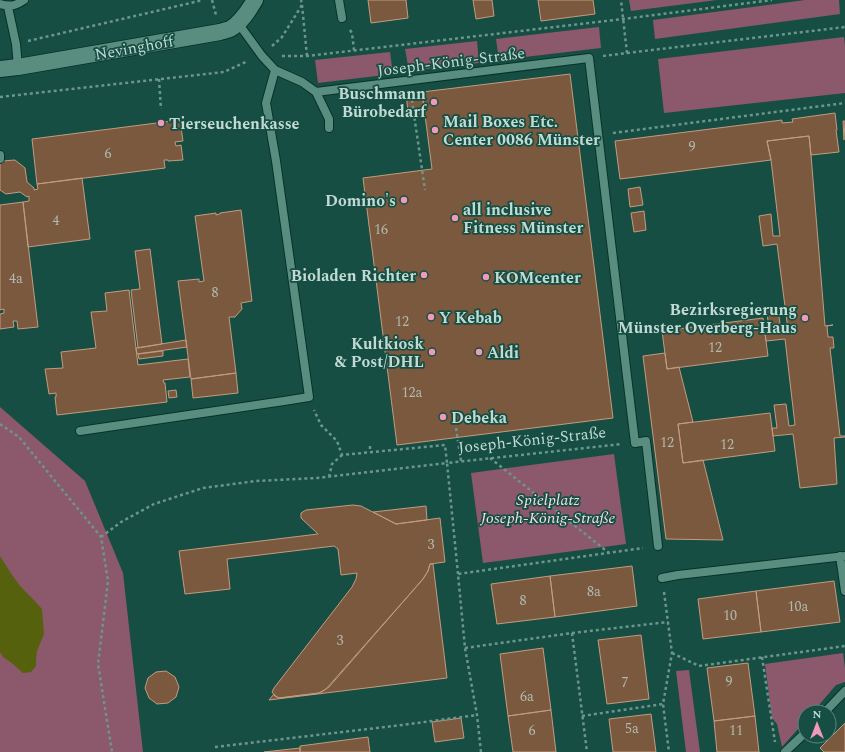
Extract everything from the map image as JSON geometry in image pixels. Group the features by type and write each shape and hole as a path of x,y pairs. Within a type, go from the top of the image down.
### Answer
{"street":[{"name":"Nevinghoff","path":"0,69 220,32 229,29 238,22 249,10 255,0"}],"lane":[{"path":"18,67 16,44 4,5 16,5 24,0"},
{"path":"339,0 342,18"},
{"path":"238,22 262,56 275,70 302,82 316,92 329,119 329,128"},
{"path":"589,58 635,442 646,441 658,546"},
{"name":"Joseph-König-Straße","path":"316,92 589,58"},
{"path":"80,431 309,397 276,161 266,104 275,70"},
{"path":"662,578 842,556 845,591"},
{"path":"833,704 845,691"},
{"path":"786,752 797,741"}],"path":[{"path":"16,44 201,0"},
{"path":"301,0 307,56"},
{"path":"621,0 627,54"},
{"path":"262,56 307,56 623,20 772,0"},
{"path":"0,97 224,72 262,56 282,37 302,4"},
{"path":"342,18 352,33 354,50"},
{"path":"589,58 845,27"},
{"path":"159,79 160,109"},
{"path":"409,80 425,190"},
{"path":"598,134 845,103"},
{"path":"309,397 321,425 337,441 342,455"},
{"path":"0,424 19,437 101,537 108,581 98,664 112,752"},
{"path":"456,428 461,461"},
{"name":"Joseph-König-Straße","path":"481,752 477,715 465,648 447,463 635,442"},
{"path":"101,537 122,522 154,504 203,488 256,481 317,478 447,463 445,445 342,455 332,464 329,476"},
{"path":"370,446 370,452"},
{"path":"489,458 609,553"},
{"path":"458,574 658,546"},
{"path":"662,578 672,653 663,704 669,752"},
{"path":"465,648 572,633 668,622"},
{"path":"572,633 587,752"},
{"path":"672,653 698,666 845,646"},
{"path":"762,657 775,744"},
{"path":"582,716 663,704"},
{"path":"214,747 477,715"}],"green space":[{"path":"629,0 717,0 631,11"},
{"path":"805,0 839,0 840,14 655,39 653,20"},
{"path":"599,27 601,48 499,60 496,39"},
{"path":"844,37 845,93 664,113 658,59"},
{"path":"477,41 479,63 409,71 405,49"},
{"path":"390,52 393,74 318,83 315,60"},
{"path":"0,407 85,481 123,573 143,752 0,752"},
{"name":"Spielplatz Joseph-König-Straße","path":"614,454 626,544 483,563 471,473"},
{"path":"843,653 845,682 836,685 820,704 797,704 797,730 782,747 777,724 772,718 765,664"},
{"path":"689,670 700,752 686,752 676,671"}],"shaded area":[{"path":"0,556 21,587 42,609 44,634 37,651 36,666 31,672 23,673 3,657 0,652"}],"building":[{"path":"368,0 406,0 408,18 371,23"},
{"path":"473,0 492,0 494,16 476,19"},
{"path":"538,0 593,0 595,14 541,21"},
{"name":"KOMcenter","path":"570,74 613,418 397,445 363,178 432,169 422,92"},
{"path":"422,93 425,116 409,118 406,95"},
{"path":"835,113 839,152 811,155 809,136 767,141 771,160 620,179 615,141 782,120 782,123 793,122 792,119"},
{"path":"180,120 183,141 175,142 176,146 181,145 183,160 164,160 165,168 37,184 32,139"},
{"path":"843,121 845,121 844,140"},
{"name":"Bezirksregierung Münster Overberg-Haus","path":"809,136 825,326 833,325 827,326 828,337 833,337 834,348 830,348 840,436 845,437 834,438 837,484 800,488 793,434 773,436 772,428 777,428 774,405 786,404 789,426 795,425 785,339 766,341 765,333 769,333 767,311 778,309 781,331 788,330 777,244 763,246 759,216 771,214 773,236 780,236 771,160 767,141"},
{"path":"15,160 25,168 27,182 34,188 34,190 38,189 37,184 82,178 90,239 28,247 23,202 29,201 29,196 27,197 20,192 6,194 0,190 0,163 2,161"},
{"path":"640,187 643,205 630,207 628,189"},
{"path":"23,202 38,327 18,329 17,321 13,321 14,327 0,329 0,314 4,313 4,309 0,310 0,205"},
{"path":"241,210 252,301 241,303 242,309 235,317 229,317 236,373 191,379 178,281 199,279 199,282 204,281 195,216 216,213 216,215"},
{"path":"644,211 646,230 634,232 631,213"},
{"path":"150,249 162,344 138,348 131,290 140,289 135,251"},
{"path":"129,290 138,365 188,359 190,377 163,380 165,383 167,402 57,415 56,393 49,394 45,369 63,368 61,352 96,348 91,312 107,311 105,293"},
{"path":"763,318 768,356 667,369 662,331"},
{"path":"186,340 187,347 137,354 136,348"},
{"path":"163,351 163,356 139,359 138,354"},
{"path":"665,353 667,369 679,367 693,422 678,424 683,463 703,460 723,540 666,539 643,356"},
{"path":"236,373 238,393 193,398 191,379"},
{"path":"176,390 177,397 169,398 168,391"},
{"path":"770,413 775,451 683,463 678,424"},
{"path":"353,505 361,506 396,524 440,518 445,562 430,564 423,579 326,689 319,693 279,698 272,692 274,688 352,587 357,573 341,575 338,549 334,546 227,559 230,589 185,594 179,551 318,534 301,518 301,513 306,510"},
{"path":"426,506 427,520 396,524 373,512"},
{"path":"430,564 433,564 447,678 269,700 274,694 279,698 319,693 329,687 423,579"},
{"path":"632,566 637,606 555,617 550,576"},
{"path":"550,576 555,617 497,624 491,584"},
{"path":"834,581 840,622 761,632 756,591"},
{"path":"756,591 761,632 703,639 698,599"},
{"path":"641,635 649,699 607,704 598,640"},
{"path":"543,648 551,710 508,716 500,654"},
{"path":"748,663 755,716 714,721 707,668"},
{"path":"166,671 175,677 179,687 176,697 168,703 157,704 149,698 145,688 148,678 156,672"},
{"path":"551,710 556,752 513,752 508,716"},
{"path":"651,714 656,752 613,752 609,719"},
{"path":"755,716 759,752 717,752 714,721"},
{"path":"461,718 464,738 435,742 432,722"},
{"path":"845,723 845,752 824,752 820,748 824,744 837,744 837,731"},
{"path":"368,737 370,752 300,752 300,746"},
{"path":"300,748 300,752 264,752"}],"place":[{"name":"Buschmann Bürobedarf","path":"434,102"},
{"name":"Tierseuchenkasse","path":"161,123"},
{"name":"Mail Boxes Etc. Center 0086 Münster","path":"435,130"},
{"name":"Domino's","path":"404,200"},
{"name":"all inclusive Fitness Münster","path":"455,218"},
{"name":"Bioladen Richter","path":"424,275"},
{"name":"KOMcenter","path":"486,277"},
{"name":"Y Kebab","path":"431,317"},
{"name":"Bezirksregierung Münster Overberg-Haus","path":"805,318"},
{"name":"Kultkiosk & Post/DHL","path":"432,352"},
{"name":"Aldi","path":"479,352"},
{"name":"Debeka","path":"443,417"}]}
